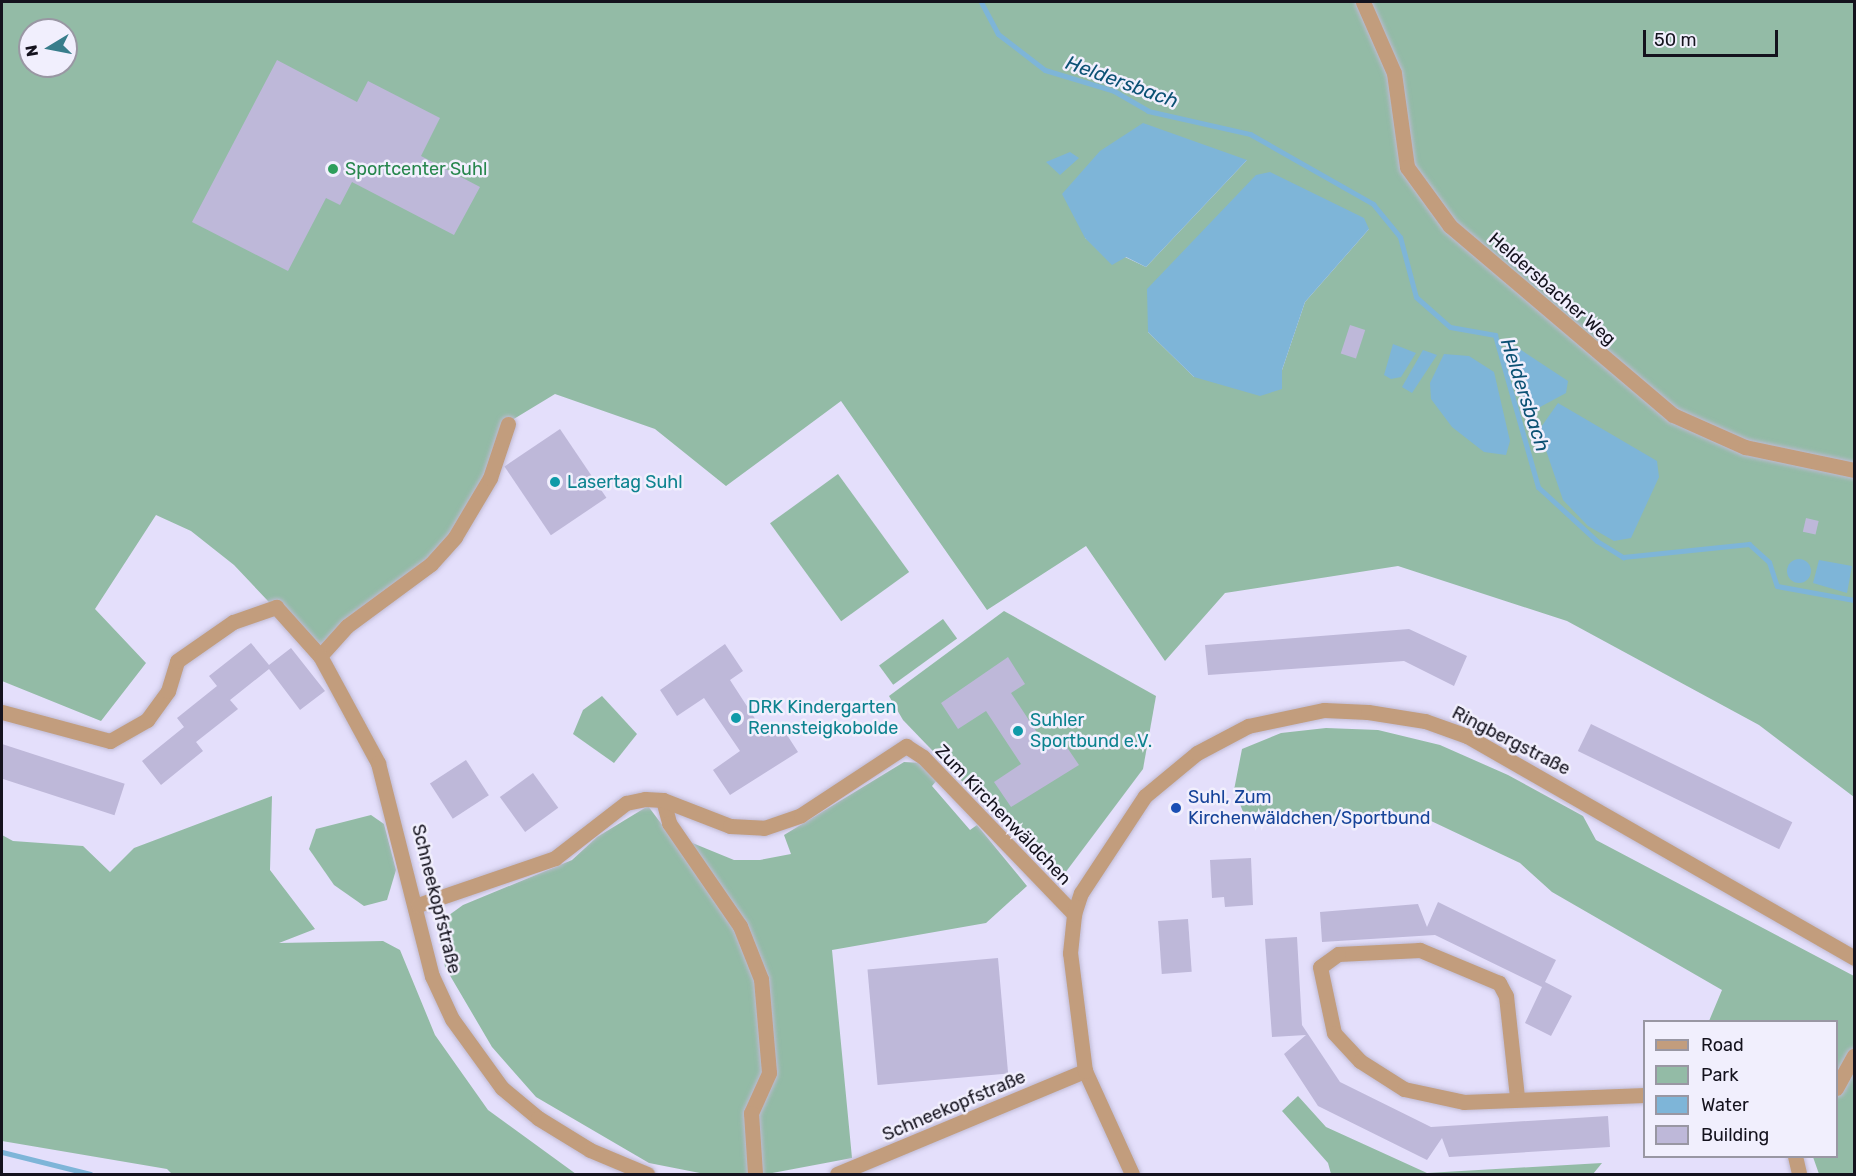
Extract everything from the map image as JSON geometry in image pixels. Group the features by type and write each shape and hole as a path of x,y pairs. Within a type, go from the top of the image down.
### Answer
{"street":[{"name":"Heldersbacher Weg","path":"1363,2 1394,73 1407,167 1450,226 1673,415 1745,447 1854,470"},
{"path":"320,656 347,626 431,564 455,537 490,478 508,424"},
{"name":"Schneekopfstraße","path":"2,712 110,741 147,720 168,691 177,661 233,622 276,607 320,656 378,763 418,905 432,976 452,1019 502,1088 590,1150 647,1174"},
{"name":"Ringbergstraße","path":"1132,1174 1085,1071 1070,953 1074,914 1081,893 1128,818 1145,796 1197,753 1234,731 1286,716 1368,712 1425,721 1467,736 1854,958"},
{"name":"Zum Kirchenwäldchen","path":"418,905 555,858 626,803 663,800 730,826 764,828 801,815 906,746 923,758 1044,889 1074,914"},
{"path":"663,800 669,823 740,927 760,979 769,1073 751,1113 755,1174"},
{"path":"1517,1097 1506,996 1499,983 1420,950 1338,954 1320,967 1334,1033 1380,1075 1442,1099 1643,1095"},
{"path":"1838,1084 1854,1056"},
{"name":"Schneekopfstraße","path":"837,1174 1085,1071"},
{"path":"1795,1158 1799,1174"}],"green space":[{"path":"2,2 1854,2 1854,797 1759,725 1567,621 1398,566 1225,593 1165,661 1086,546 987,610 841,401 726,486 655,429 555,394 502,426 506,439 455,537 320,656 234,565 191,531 156,515 95,609 146,663 101,721 2,681","holes":["1247,160 1146,267 1085,238","1369,229 1305,302 1282,370 1194,377 1148,332 1149,315"]},
{"path":"838,474 909,572 841,621 770,523"},
{"path":"1004,611 1156,696 1143,769 1062,877 1053,876 903,720 889,696"},
{"path":"943,619 957,638 893,685 879,665"},
{"path":"602,696 637,734 614,763 573,734 583,710"},
{"path":"1326,728 1378,730 1440,745 1508,775 1583,816 1596,840 1854,976 1854,1174 1819,1174 1813,1158 1838,1158 1838,1020 1709,1020 1722,990 1552,892 1520,863 1429,820 1377,813 1261,822 1244,814 1234,790 1242,749 1281,733"},
{"path":"904,762 923,763 937,780 932,786 970,830 977,825 1027,886 986,923 832,950 852,1158 767,1174 705,1174 649,1163 536,1097 492,1047 445,967 440,940 445,918 463,905 572,860 597,837 648,806 678,846 690,842 734,860 760,860 791,854 784,835"},
{"path":"272,796 270,870 315,929 279,943 383,941 400,950 435,1035 488,1110 576,1174 172,1174 167,1169 2,1141 2,835 13,841 83,846 110,872 134,848"},
{"path":"371,815 384,824 396,870 387,900 364,906 334,885 309,849 316,829"},
{"path":"1298,1096 1326,1127 1427,1173 1602,1163 1593,1174 1331,1174 1328,1163 1282,1111"}],"water":[{"path":"1143,123 1247,160 1146,267 1126,257 1112,265 1085,238 1062,194 1100,151"},
{"path":"1070,152 1079,158 1060,175 1046,162"},
{"path":"1270,172 1364,218 1369,229 1305,302 1282,370 1282,389 1260,396 1194,377 1148,332 1147,289 1256,175"},
{"path":"1509,342 1568,381 1566,393 1529,413 1506,346"},
{"path":"1393,344 1416,353 1401,377 1391,379 1384,375"},
{"path":"1423,350 1437,355 1412,393 1402,387"},
{"path":"1444,354 1469,356 1494,372 1510,441 1506,455 1484,452 1452,427 1431,399 1430,383"},
{"path":"1558,403 1657,461 1659,477 1631,538 1614,541 1588,526 1563,500 1539,430"},
{"path":"1799,559 1807,563 1811,571 1807,579 1799,583 1791,579 1787,571 1791,563"},
{"path":"1819,560 1852,566 1847,593 1813,583"}],"building":[{"name":"Sportcenter Suhl","path":"277,60 357,102 368,81 440,118 421,156 480,187 454,235 352,182 340,205 326,198 288,271 192,222"},
{"path":"1350,325 1365,330 1356,358 1341,354"},
{"name":"Lasertag Suhl","path":"560,429 606,498 551,535 504,466"},
{"path":"1806,518 1819,521 1816,535 1803,532"},
{"path":"1409,629 1467,656 1454,686 1404,661 1208,675 1205,645"},
{"path":"251,643 269,665 291,648 325,691 300,710 269,669 230,700 238,709 196,742 203,751 161,785 142,761 184,727 177,718 217,686 209,676"},
{"name":"DRK Kindergarten Rennsteigkobolde","path":"725,644 743,671 730,680 765,734 780,724 798,752 730,795 713,770 740,751 704,698 677,716 660,690"},
{"name":"Suhler Sportbund e.V.","path":"1008,657 1025,684 1011,693 1046,746 1060,737 1079,765 1011,807 994,782 1021,764 986,711 958,729 941,703"},
{"path":"1591,724 1792,822 1779,849 1578,751"},
{"path":"2,744 125,784 114,815 2,779"},
{"path":"466,760 489,795 453,819 430,783"},
{"path":"533,773 558,808 525,832 500,797"},
{"path":"1251,858 1253,905 1225,907 1224,897 1212,898 1210,860"},
{"path":"1438,902 1556,960 1545,982 1572,996 1551,1036 1525,1023 1542,987 1435,935 1322,942 1320,912 1418,904 1427,927"},
{"path":"1188,919 1192,972 1162,974 1158,921"},
{"path":"1297,937 1302,1025 1340,1082 1431,1127 1608,1116 1610,1147 1449,1157 1442,1138 1427,1160 1318,1106 1284,1054 1306,1035 1272,1037 1265,939"},
{"path":"998,958 1008,1074 878,1085 867,969"}],"waterway":[{"name":"Heldersbach","path":"981,2 998,34 1045,70 1114,91 1148,111 1250,134 1373,204 1400,237 1416,297 1450,327 1495,335 1538,487 1597,541 1623,557 1749,544 1769,562 1777,586 1854,600"},
{"path":"2,1152 90,1174"}],"place":[{"name":"Sportcenter Suhl","path":"333,169"},
{"name":"Lasertag Suhl","path":"555,482"},
{"name":"DRK Kindergarten Rennsteigkobolde","path":"736,718"},
{"name":"Suhler Sportbund e.V.","path":"1018,731"},
{"name":"Suhl, Zum Kirchenwäldchen/Sportbund","path":"1176,808"}]}
